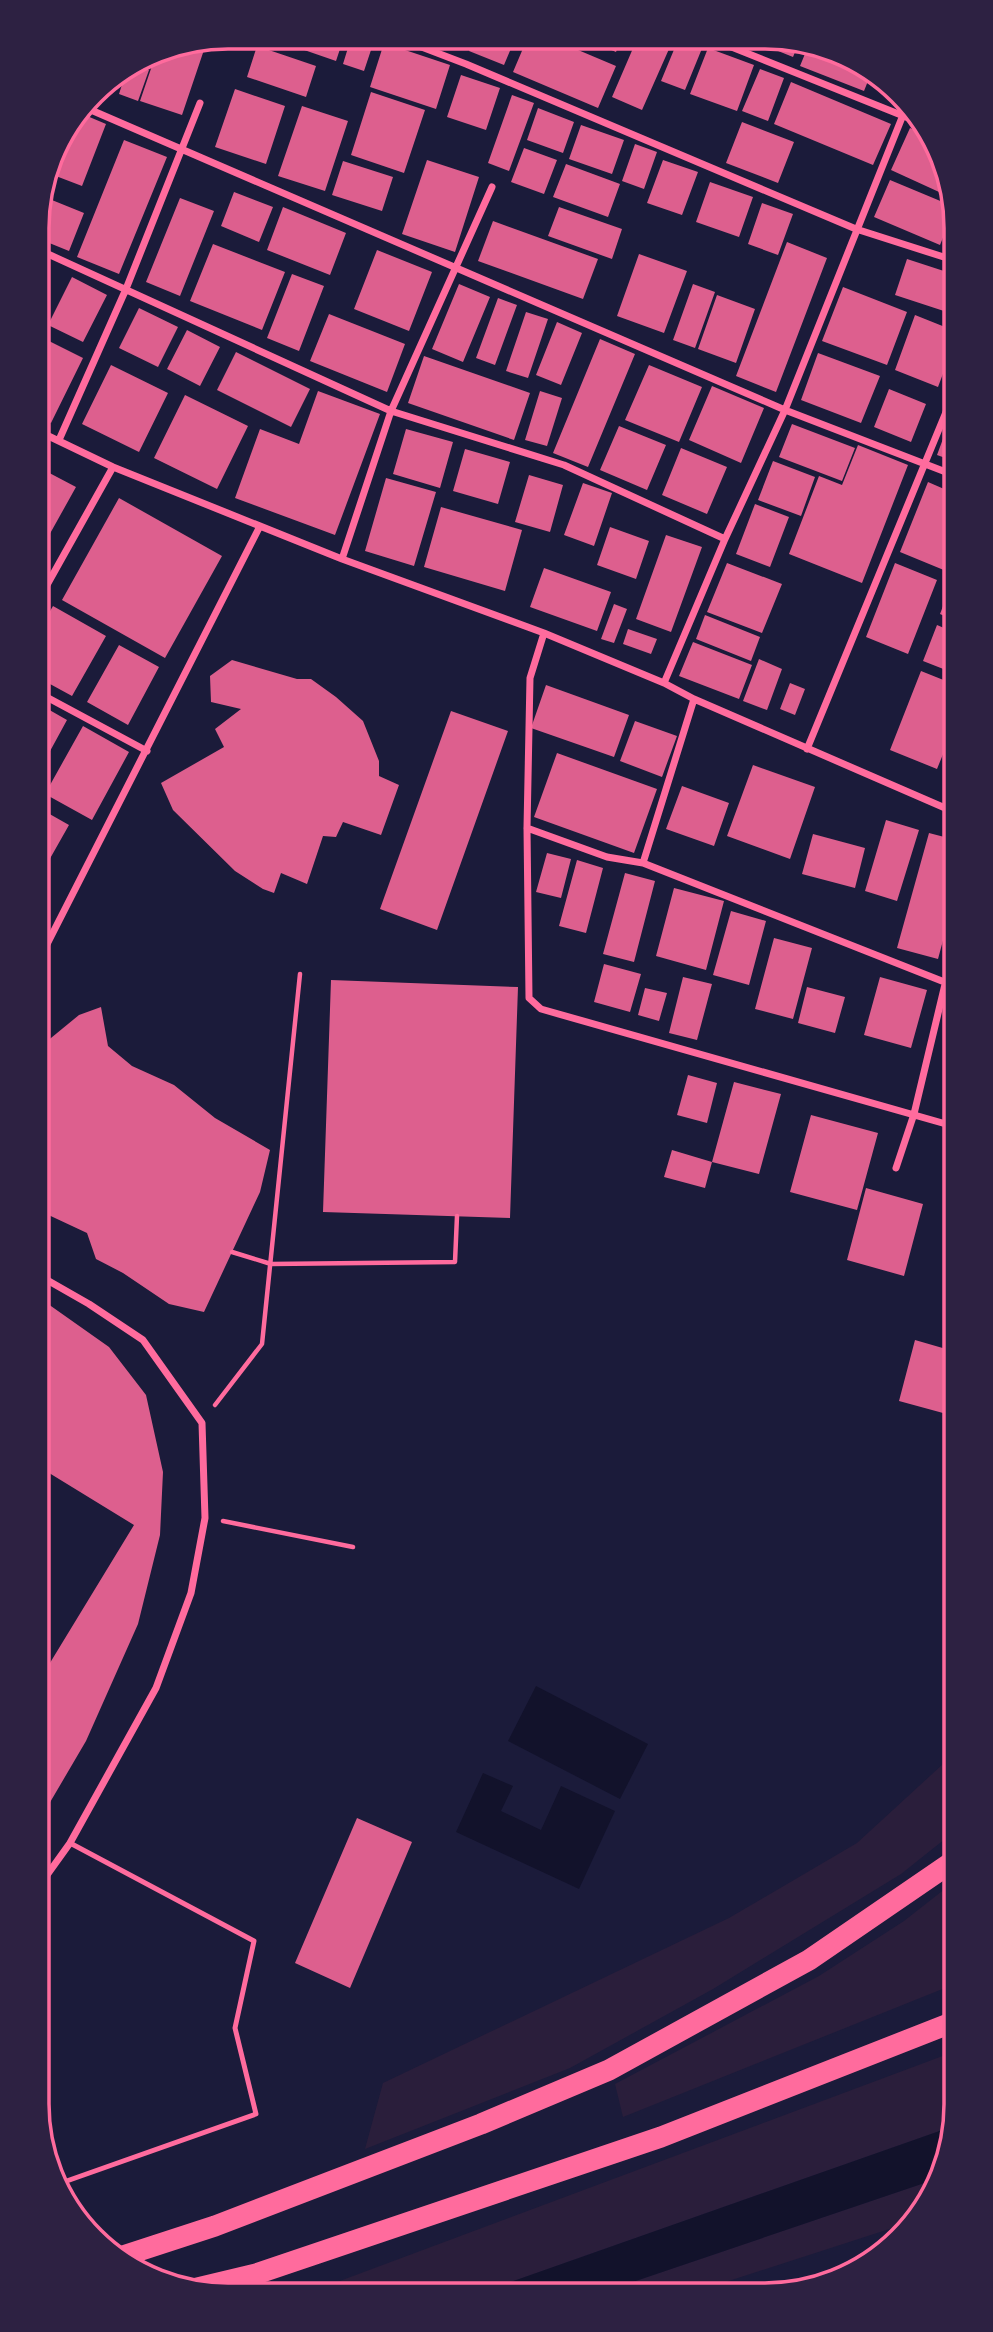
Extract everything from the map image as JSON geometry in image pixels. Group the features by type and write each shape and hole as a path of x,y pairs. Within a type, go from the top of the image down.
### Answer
{"highway":[{"path":"130,2254 278,2202 481,2124 609,2070 809,1960 944,1868"},
{"path":"221,2282 256,2274 661,2137 944,2026"}],"street":[{"path":"427,49 856,229 944,257"},
{"path":"663,683 725,538 785,410 903,115 737,49"},
{"path":"59,440 126,289 200,103"},
{"path":"93,111 785,410 944,471"},
{"path":"342,559 391,411 492,187"},
{"path":"49,254 391,411 564,465 725,538"},
{"path":"807,749 944,417"},
{"path":"49,436 113,467 342,559 544,634 663,683 944,808"},
{"path":"49,581 113,467"},
{"path":"49,942 260,526"},
{"path":"544,634 530,678 527,828 529,998 541,1009 944,1123"},
{"path":"49,698 147,751"},
{"path":"643,863 694,699"},
{"path":"527,828 607,857 643,863 944,982"},
{"path":"896,1168 914,1114 944,1003"},
{"path":"49,1281 143,1340 201,1423 205,1518 191,1592 156,1688 70,1843 49,1872"}],"lane":[{"path":"67,2181 256,2114 235,2028 254,1941 70,1843"}],"path":[{"path":"201,1423 262,1344 300,974"},
{"path":"232,1252 271,1264 455,1262 457,1216"},
{"path":"205,1518 353,1548"}],"shaded area":[{"path":"536,1686 648,1744 620,1799 508,1741"},
{"path":"944,1763 944,1840 901,1874 713,1989 570,2068 365,2149 383,2083 729,1918 857,1843"},
{"path":"483,1773 513,1786 501,1811 541,1830 561,1786 615,1811 579,1889 456,1832"},
{"path":"944,1890 944,1988 623,2117 615,2084 819,1976 904,1921"},
{"path":"944,2055 942,2130 508,2283 334,2283"},
{"path":"942,2130 935,2162 925,2183 630,2283 508,2283"},
{"path":"925,2183 896,2227 723,2283 630,2283"}],"building":[{"path":"256,49 266,49 316,66 306,97 247,77"},
{"path":"301,49 340,49 336,61"},
{"path":"348,49 371,49 364,71 343,64"},
{"path":"382,49 402,49 450,65 436,109 370,87"},
{"path":"470,49 511,49 504,65 469,51"},
{"path":"523,49 576,49 616,66 598,108 513,72"},
{"path":"633,49 669,49 642,110 612,97"},
{"path":"674,49 702,49 685,90 661,81"},
{"path":"708,49 754,65 737,111 690,94"},
{"path":"775,50 795,52 793,57"},
{"path":"204,51 182,115 140,101 152,66 182,55"},
{"path":"805,53 844,67 868,82 864,91 800,66"},
{"path":"760,69 784,78 768,121 742,111"},
{"path":"149,70 138,101 119,94 122,84 138,73"},
{"path":"461,75 500,88 486,130 447,117"},
{"path":"791,82 891,124 873,165 774,124"},
{"path":"235,89 285,106 266,164 215,147"},
{"path":"371,92 425,110 404,173 351,155"},
{"path":"512,95 534,103 509,171 488,163"},
{"path":"302,106 348,121 325,191 278,176"},
{"path":"538,108 574,122 563,153 527,140"},
{"path":"88,116 106,124 82,186 57,176 73,138"},
{"path":"742,122 794,142 778,183 726,163"},
{"path":"581,125 624,140 612,174 569,159"},
{"path":"910,128 914,130 930,159 940,192 891,170"},
{"path":"124,140 167,157 119,274 77,257"},
{"path":"635,144 657,152 644,189 622,181"},
{"path":"524,148 557,160 544,194 511,182"},
{"path":"427,160 479,177 455,252 402,234"},
{"path":"663,160 698,172 682,215 647,203"},
{"path":"343,161 393,177 382,211 332,195"},
{"path":"566,164 620,184 608,217 553,197"},
{"path":"890,180 941,201 944,235 940,245 874,217"},
{"path":"710,182 753,197 739,237 696,222"},
{"path":"234,192 273,207 259,242 221,226"},
{"path":"180,198 214,211 180,296 146,282"},
{"path":"52,200 84,213 69,251 49,243"},
{"path":"762,203 793,214 778,255 748,244"},
{"path":"283,207 346,233 330,275 267,250"},
{"path":"559,207 622,229 612,259 548,236"},
{"path":"493,221 598,259 583,299 478,261"},
{"path":"787,242 827,258 776,392 736,376"},
{"path":"213,244 285,272 262,330 190,301"},
{"path":"377,250 432,272 409,331 354,309"},
{"path":"639,254 687,271 664,333 617,316"},
{"path":"907,259 944,271 944,311 895,295"},
{"path":"292,274 324,286 299,351 267,338"},
{"path":"72,277 107,295 83,342 49,325"},
{"path":"459,284 490,297 463,362 432,349"},
{"path":"693,284 715,292 695,348 673,340"},
{"path":"843,287 907,312 887,365 822,341"},
{"path":"717,295 755,309 736,363 698,349"},
{"path":"498,298 517,305 495,365 476,358"},
{"path":"139,308 178,327 158,367 119,348"},
{"path":"526,312 548,319 528,378 506,371"},
{"path":"329,314 405,344 387,392 310,361"},
{"path":"915,315 944,327 944,371 938,387 895,370"},
{"path":"557,322 582,333 561,385 536,375"},
{"path":"187,330 220,347 200,386 167,369"},
{"path":"600,339 635,354 588,467 553,453"},
{"path":"49,341 83,358 51,423 49,422"},
{"path":"236,352 310,389 291,427 217,390"},
{"path":"818,353 880,376 861,423 801,400"},
{"path":"424,356 530,393 514,440 408,403"},
{"path":"111,365 168,393 139,452 82,424"},
{"path":"649,365 702,387 679,442 625,420"},
{"path":"712,386 764,408 741,463 689,440"},
{"path":"889,389 926,404 911,442 874,427"},
{"path":"318,391 380,414 335,535 235,498 260,429 299,444"},
{"path":"540,391 562,398 547,446 525,440"},
{"path":"185,395 248,426 217,489 154,458"},
{"path":"792,424 855,448 842,481 779,457"},
{"path":"619,426 666,445 647,490 600,470"},
{"path":"406,429 453,442 440,488 393,474"},
{"path":"944,436 944,458 937,455"},
{"path":"858,445 908,465 862,583 789,554 819,476 842,485"},
{"path":"681,448 727,467 707,514 662,495"},
{"path":"465,449 510,462 498,504 453,491"},
{"path":"773,461 815,477 801,516 758,500"},
{"path":"49,473 76,487 49,535"},
{"path":"529,475 563,485 550,532 515,522"},
{"path":"386,478 436,492 414,566 365,551"},
{"path":"928,482 944,489 944,570 900,552"},
{"path":"583,483 612,493 594,546 564,535"},
{"path":"119,498 222,556 165,658 62,600"},
{"path":"755,504 789,517 770,567 736,554"},
{"path":"441,507 522,530 505,591 424,567"},
{"path":"610,527 649,541 636,579 597,565"},
{"path":"666,535 702,547 671,632 636,619"},
{"path":"727,563 782,584 762,633 707,612"},
{"path":"895,563 937,580 908,654 866,637"},
{"path":"544,568 611,592 597,631 530,607"},
{"path":"614,604 627,609 614,643 601,639"},
{"path":"53,606 106,636 72,696 49,683 49,613"},
{"path":"705,615 760,637 751,661 696,639"},
{"path":"937,625 944,628 944,669 923,661"},
{"path":"628,629 657,639 651,654 623,644"},
{"path":"693,642 752,665 739,699 679,676"},
{"path":"119,645 159,667 128,725 87,702"},
{"path":"759,659 782,669 767,710 743,701"},
{"path":"232,660 297,679 311,679 336,697 363,721 379,761 379,776 399,785 381,835 343,822 336,837 323,836 307,884 281,873 274,893 235,871 173,810 161,783 224,747 215,729 241,709 211,702 210,676"},
{"path":"921,671 944,680 944,752 937,769 890,750"},
{"path":"790,683 805,689 795,715 780,709"},
{"path":"546,685 629,715 614,757 531,728"},
{"path":"49,710 67,720 49,753"},
{"path":"451,711 508,731 437,930 380,909"},
{"path":"635,721 677,736 662,777 620,761"},
{"path":"83,726 129,752 92,820 49,796 49,787"},
{"path":"557,753 657,789 634,853 534,817"},
{"path":"753,765 815,787 790,859 727,836"},
{"path":"682,786 729,803 714,846 666,829"},
{"path":"49,814 69,825 49,860"},
{"path":"886,820 919,830 897,901 865,891"},
{"path":"929,833 944,837 944,937 938,959 897,948"},
{"path":"813,834 865,848 855,888 802,874"},
{"path":"547,853 571,859 561,898 536,892"},
{"path":"577,860 603,868 586,933 559,926"},
{"path":"625,873 655,881 634,962 603,954"},
{"path":"674,888 724,901 706,970 656,956"},
{"path":"731,911 766,921 749,985 713,975"},
{"path":"774,938 812,948 793,1019 755,1009"},
{"path":"604,964 641,974 630,1012 594,1002"},
{"path":"683,977 712,984 697,1040 669,1033"},
{"path":"880,977 927,990 911,1048 864,1035"},
{"path":"331,980 518,987 510,1218 323,1212"},
{"path":"807,987 845,997 835,1033 798,1023"},
{"path":"645,988 667,993 659,1021 638,1015"},
{"path":"101,1007 108,1046 132,1066 174,1085 215,1118 270,1150 260,1192 204,1312 169,1304 123,1273 96,1259 87,1233 49,1215 49,1040 79,1015"},
{"path":"688,1075 717,1083 707,1123 677,1115"},
{"path":"734,1082 781,1094 759,1174 712,1162"},
{"path":"811,1115 878,1133 857,1210 790,1192"},
{"path":"672,1150 712,1162 705,1188 664,1177"},
{"path":"866,1188 923,1204 904,1276 847,1260"},
{"path":"49,1305 109,1347 146,1395 163,1472 160,1535 138,1624 86,1741 49,1804 49,1665 134,1525 49,1473"},
{"path":"915,1340 944,1348 944,1413 899,1401"},
{"path":"357,1818 412,1842 350,1988 295,1963"}]}
